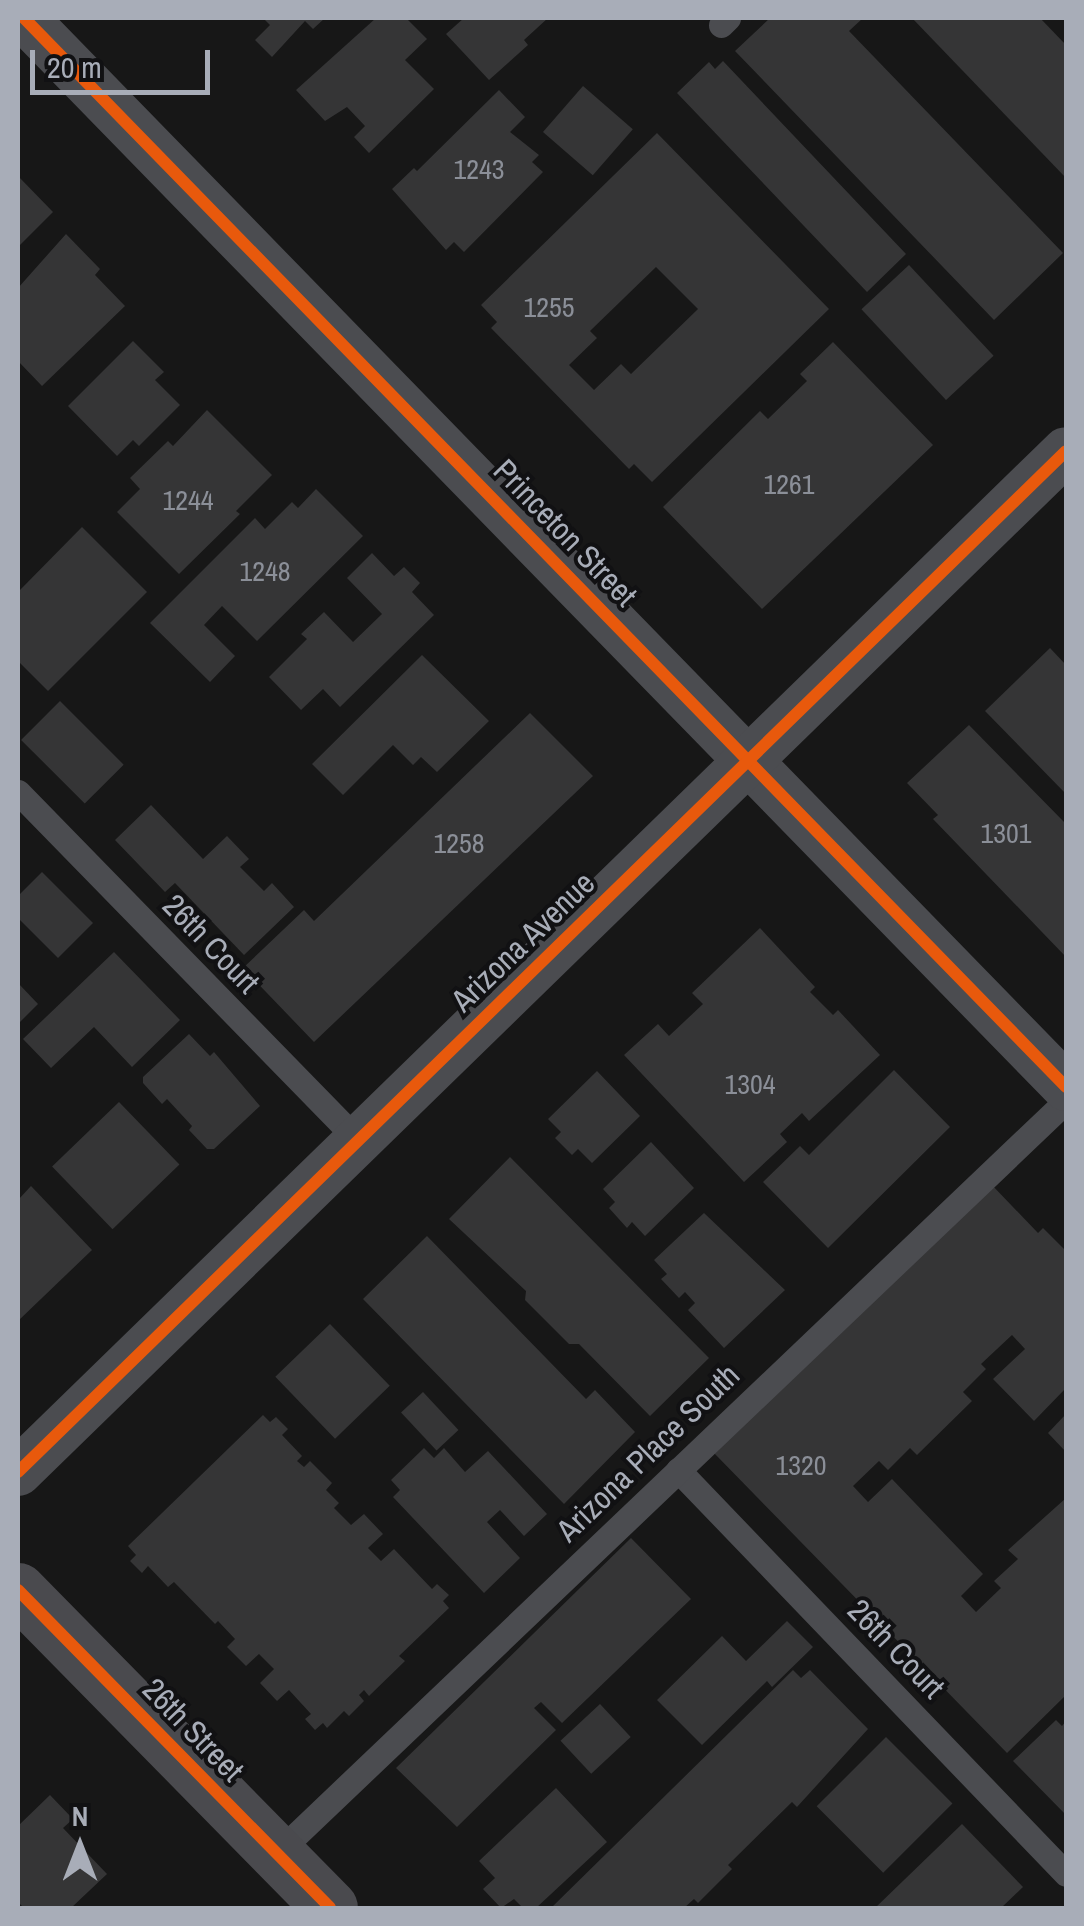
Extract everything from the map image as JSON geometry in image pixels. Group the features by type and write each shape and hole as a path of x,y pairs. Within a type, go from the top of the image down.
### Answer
{"main road":[{"name":"26th Street","path":"18,1590 330,1908"}],"street":[{"name":"Princeton Street","path":"24,18 1066,1087"},
{"name":"Arizona Avenue","path":"18,1472 1066,451"}],"lane":[{"name":"26th Court","path":"18,792 358,1140"},
{"name":"Arizona Place South","path":"276,1854 1066,1101"},
{"name":"26th Court","path":"678,1470 1066,1874"}],"building":[{"path":"263,18 325,18 313,29 305,21 272,57 255,40 270,25"},
{"path":"376,18 406,18 427,39 405,60 434,89 369,153 354,137 365,126 347,107 325,121 296,90"},
{"path":"464,18 548,18 524,40 528,45 489,80 446,34"},
{"path":"770,18 863,18 849,31 1063,253 994,320 735,51"},
{"path":"912,18 1040,18 1066,45 1066,178"},
{"path":"723,61 906,254 867,292 677,93 709,62 715,69"},
{"path":"583,86 633,129 593,175 543,132"},
{"path":"499,90 525,117 510,132 539,155 532,162 543,172 464,252 454,242 446,250 392,189 414,168 417,171"},
{"path":"657,133 829,309 652,482 634,464 629,469 491,328 497,322 481,305","holes":["656,267 698,309 631,374 621,364 594,390 569,365 597,338 590,331"]},
{"path":"18,176 53,212 18,247"},
{"path":"66,234 100,269 95,275 125,306 42,386 18,361 18,288"},
{"path":"909,265 994,356 946,400 861,309"},
{"path":"133,341 164,372 155,380 180,405 139,446 133,440 117,456 68,406"},
{"path":"833,342 933,445 762,609 663,507 760,411 768,419 807,381 800,374"},
{"path":"207,410 272,475 236,511 240,514 179,574 117,512 140,489 130,478 168,441 173,446"},
{"path":"316,489 363,536 257,641 222,606 204,625 235,656 210,682 150,623 255,518 265,529 292,502 298,508"},
{"path":"82,527 147,592 48,691 18,661 18,592"},
{"path":"372,553 394,576 404,567 420,583 412,592 434,615 340,707 323,689 301,710 269,677 307,639 301,634 324,612 353,642 382,614 347,578"},
{"path":"1050,648 1066,665 1066,794 985,711"},
{"path":"422,655 489,721 437,772 421,757 413,765 393,745 343,795 312,764"},
{"path":"60,701 124,765 85,804 21,740"},
{"path":"530,713 593,776 314,1042 243,968 304,910 314,921"},
{"path":"969,725 1066,824 1066,957 933,819 938,815 907,783"},
{"path":"151,805 203,859 227,836 249,859 240,867 264,891 272,883 294,907 244,955 175,883 165,892 115,840"},
{"path":"42,872 93,923 58,958 18,918 18,896"},
{"path":"760,928 815,987 810,992 833,1015 838,1010 880,1055 809,1121 802,1113 780,1134 787,1142 744,1182 624,1055 658,1024 669,1036 703,1004 692,993"},
{"path":"114,952 180,1020 132,1067 94,1027 51,1068 23,1039"},
{"path":"18,983 38,1004 18,1024"},
{"path":"189,1034 210,1056 214,1052 260,1106 214,1149 207,1149 167,1099 162,1104 143,1083 143,1077"},
{"path":"894,1070 950,1127 828,1248 763,1182 800,1146 809,1155"},
{"path":"597,1071 640,1116 592,1163 578,1149 572,1155 555,1138 561,1132 548,1119"},
{"path":"119,1102 179,1165 113,1229 52,1167"},
{"path":"651,1142 694,1188 645,1236 632,1222 627,1228 609,1208 615,1202 603,1189"},
{"path":"510,1157 709,1358 650,1416 579,1344 569,1344 525,1300 526,1291 449,1219"},
{"path":"990,1183 1038,1233 1043,1228 1066,1251 1066,1388 1034,1421 993,1379 1025,1349 1012,1335 981,1364 986,1369 963,1392 972,1401 917,1455 910,1448 888,1470 879,1461 853,1486 868,1502 892,1479 983,1574 961,1596 976,1612 1001,1588 994,1581 1018,1559 1008,1550 1066,1498 1066,1695 1007,1753 714,1453"},
{"path":"31,1186 92,1250 18,1321 18,1200"},
{"path":"704,1213 785,1290 724,1348 688,1310 695,1303 685,1292 679,1298 661,1279 667,1274 654,1260"},
{"path":"427,1236 586,1399 595,1390 635,1432 564,1504 363,1299"},
{"path":"330,1324 390,1386 335,1439 275,1377"},
{"path":"423,1392 458,1430 437,1450 401,1412"},
{"path":"1066,1414 1066,1452 1048,1433"},
{"path":"263,1415 270,1422 276,1417 288,1429 282,1435 302,1456 297,1461 304,1467 310,1461 332,1483 326,1490 339,1503 334,1508 351,1525 364,1514 383,1534 368,1548 381,1561 394,1549 432,1589 437,1584 449,1595 443,1601 449,1608 399,1656 405,1661 369,1696 364,1690 359,1695 364,1701 349,1716 344,1711 327,1728 323,1723 315,1730 305,1719 311,1714 289,1690 277,1701 260,1683 274,1669 259,1654 246,1666 227,1647 235,1639 218,1621 215,1624 174,1582 168,1587 148,1566 142,1573 130,1561 136,1555 128,1546"},
{"path":"424,1448 434,1458 444,1448 465,1472 488,1451 547,1514 524,1536 500,1510 487,1522 520,1558 484,1593 393,1497 400,1490 391,1480"},
{"path":"631,1538 691,1599 562,1723 541,1702 534,1708 556,1730 457,1827 396,1768"},
{"path":"787,1621 813,1647 772,1687 767,1681 702,1745 657,1700 722,1636 746,1661"},
{"path":"793,1670 801,1678 810,1670 868,1729 797,1807 792,1802 728,1865 732,1869 698,1903 694,1899 684,1908 551,1908"},
{"path":"600,1704 631,1737 591,1774 561,1741"},
{"path":"1056,1720 1062,1726 1066,1721 1066,1815 1013,1761"},
{"path":"886,1737 952,1803 883,1873 817,1806"},
{"path":"556,1788 607,1842 536,1908 523,1908 514,1899 501,1908 483,1889 495,1878 479,1861"},
{"path":"50,1795 73,1819 63,1828 107,1874 71,1908 24,1908 18,1902 18,1826"},
{"path":"962,1824 1023,1887 1001,1908 875,1908"}],"cycle path":[{"path":"24,18 1066,1087"},
{"path":"18,1472 1066,451"},
{"path":"18,1590 330,1908"}]}
